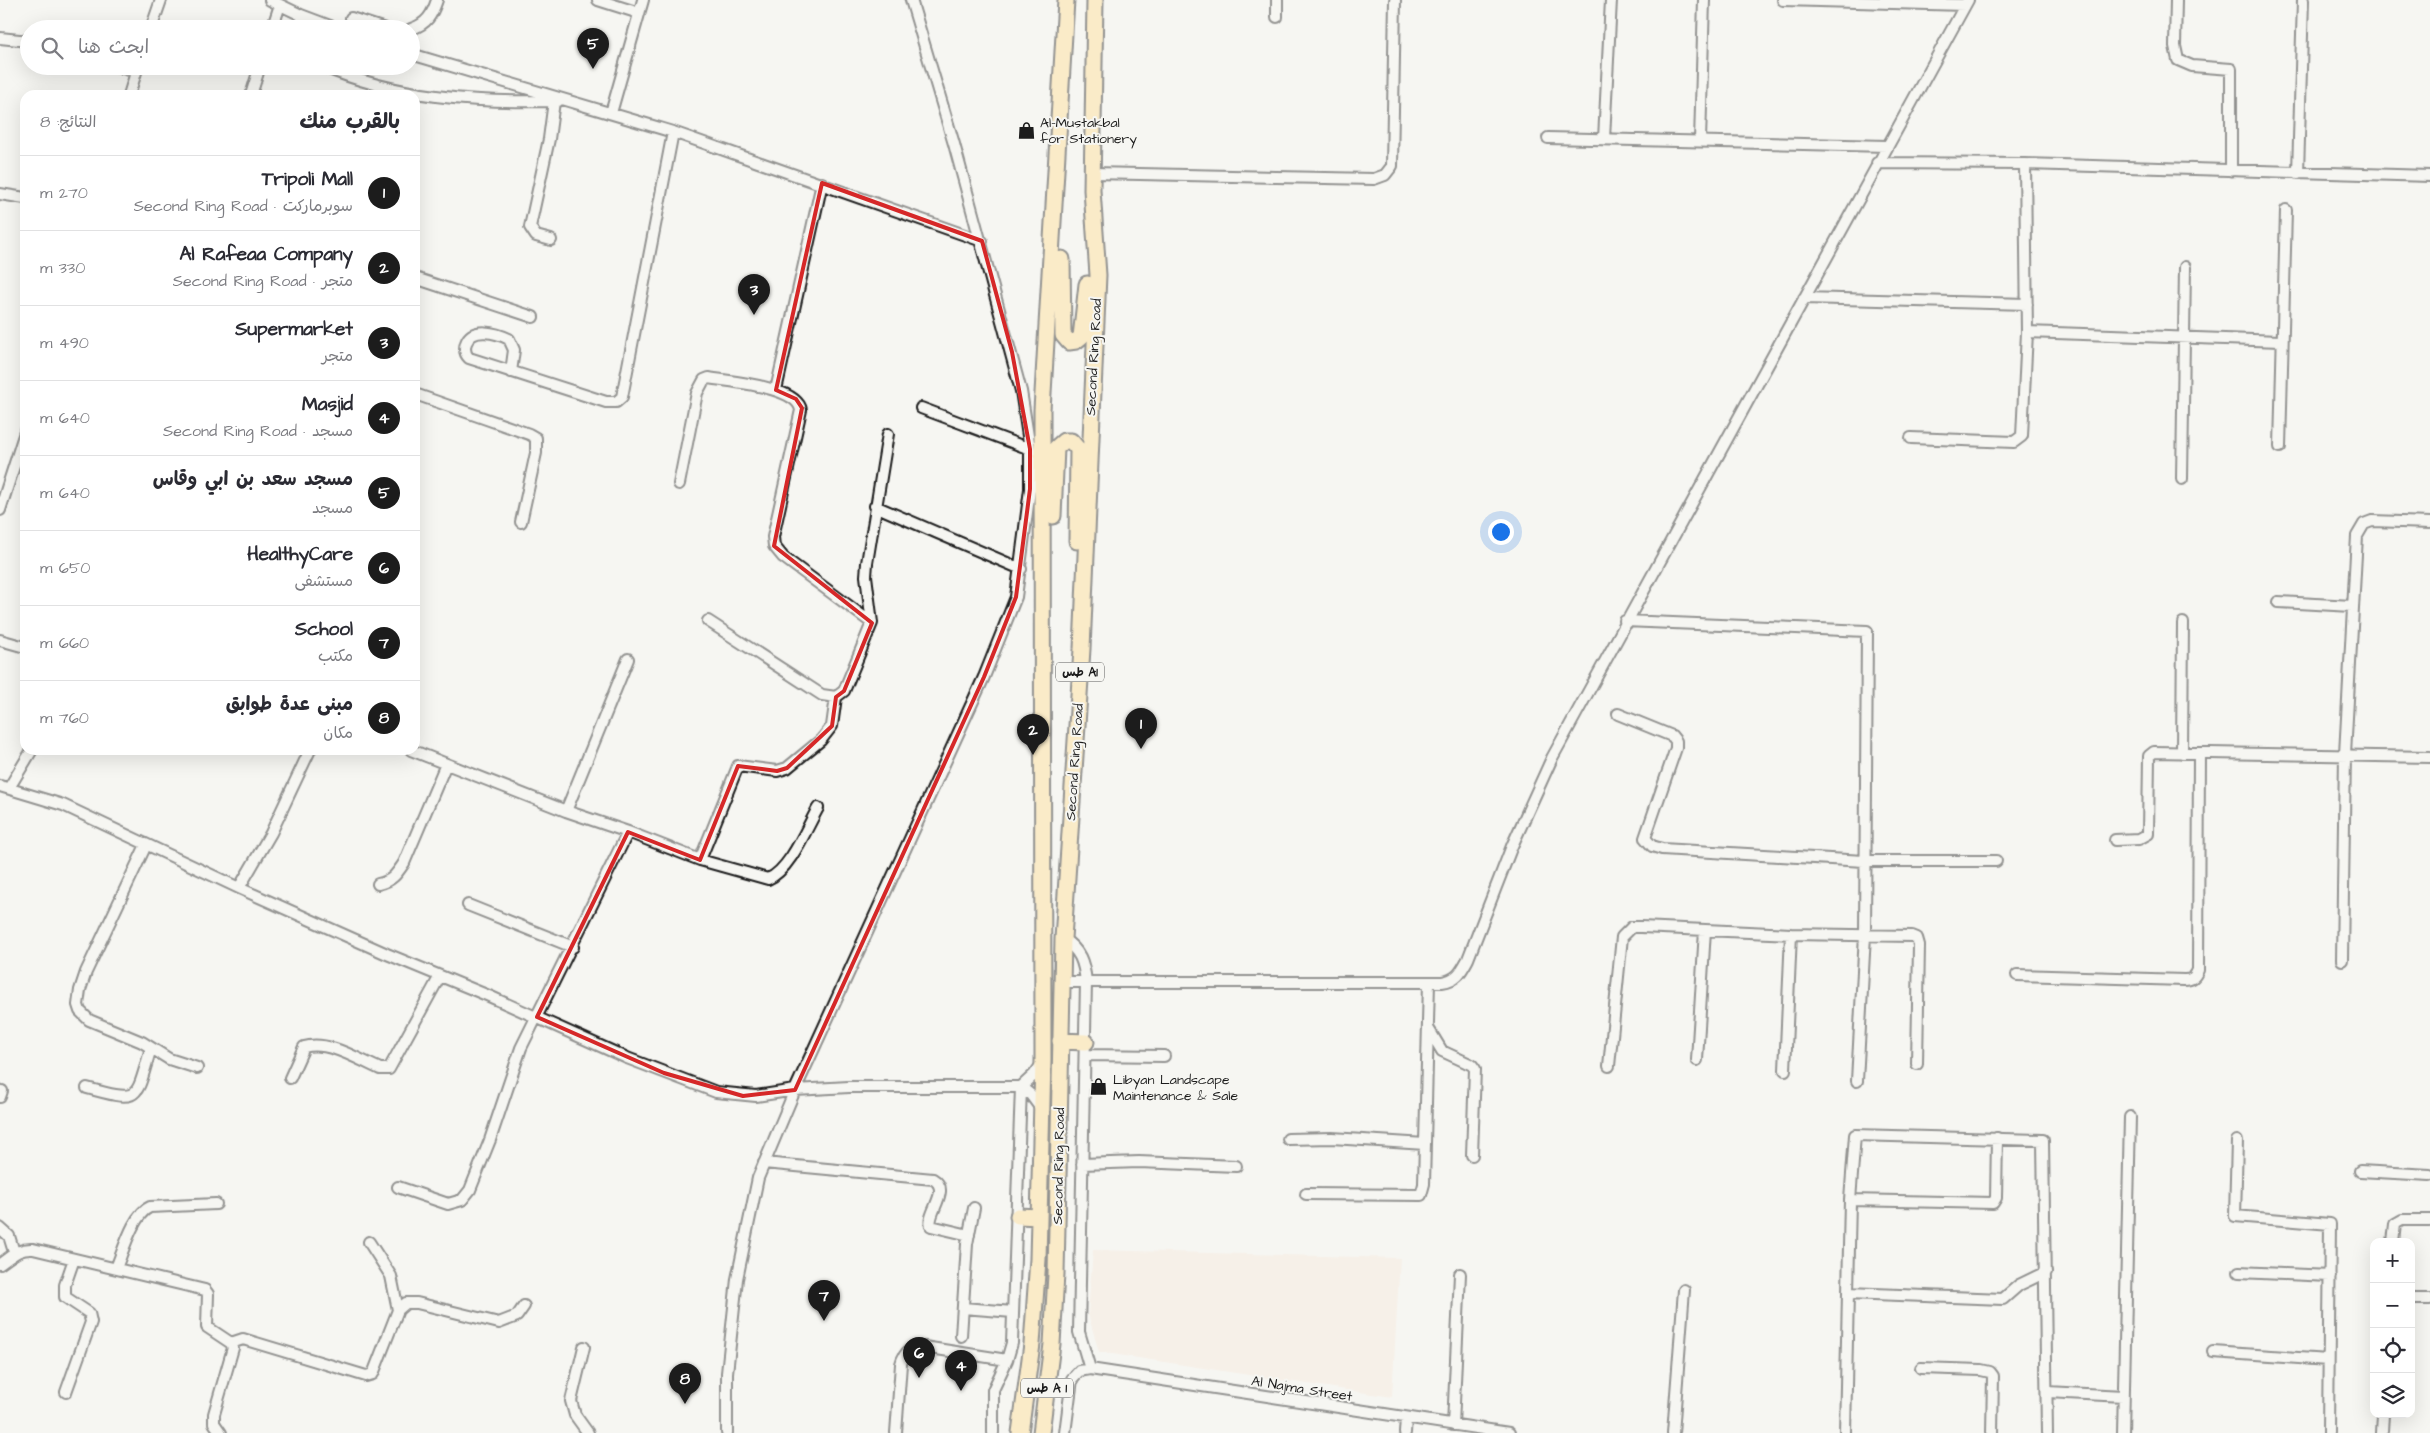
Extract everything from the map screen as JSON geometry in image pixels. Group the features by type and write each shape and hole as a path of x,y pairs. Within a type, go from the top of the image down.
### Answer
{"highway":[{"name":"Second Ring Road","path":"1020,1433 1036,1302 1039,1216 1044,1060 1042,410 1066,0"},
{"path":"1073,0 1061,275 1063,336 1070,342 1076,341 1081,333 1087,294 1092,190"},
{"name":"Second Ring Road","path":"1041,1433 1052,1344 1056,1266 1062,939 1082,649 1098,275 1092,190 1095,0"},
{"path":"1043,642 1051,605 1056,452 1058,445 1068,440 1075,443 1078,449 1076,599 1082,649"},
{"path":"1060,1041 1085,1048"},
{"path":"1018,1216 1039,1216"},
{"path":"1049,1433 1052,1344"}],"street":[{"path":"154,20 161,0"},
{"path":"420,27 428,20 437,0"},
{"path":"598,0 639,14"},
{"path":"611,113 643,0"},
{"path":"727,1433 727,1373 737,1279 756,1188 764,1163 795,1090 984,677 1016,597 1021,569 1030,489 1030,449 1012,352 982,241 911,0"},
{"path":"1276,0 1277,17"},
{"path":"1093,173 1374,179 1385,175 1392,166 1395,0"},
{"path":"1604,139 1611,0"},
{"path":"1700,141 1704,0"},
{"path":"1061,982 1429,982 1451,981 1458,976 1468,959 1512,846 1552,758 1967,2 1783,0"},
{"path":"2176,0 2175,46 2178,60 2192,66 2231,69 2231,171"},
{"path":"2298,173 2303,0"},
{"path":"273,20 275,2 314,20"},
{"path":"301,15 301,20"},
{"path":"351,18 357,20"},
{"path":"0,38 20,40"},
{"path":"420,57 673,132 982,241"},
{"path":"130,90 135,75"},
{"path":"253,90 257,75"},
{"path":"351,75 398,90"},
{"path":"420,94 496,102 569,101"},
{"path":"551,240 536,236 530,227 549,139 554,101"},
{"path":"511,372 514,350 509,339 482,332 471,336 465,351 469,358 511,372 611,403 622,397 673,132"},
{"path":"1548,138 1887,146"},
{"path":"1877,163 2025,164 2430,176"},
{"path":"1911,438 2014,442 2022,436 2027,332 2025,164"},
{"path":"776,390 822,183"},
{"path":"0,194 20,197"},
{"path":"2280,447 2281,341 2286,210"},
{"path":"2182,479 2185,267"},
{"path":"420,280 533,317"},
{"path":"1804,298 2027,304"},
{"path":"2027,332 2281,341"},
{"path":"679,484 697,393 704,380 709,378 776,390 796,399 801,410 774,537 774,546 783,557 872,623"},
{"path":"420,396 536,438 536,453 521,522"},
{"path":"921,408 1030,449"},
{"path":"708,622 822,695 836,697 844,691 872,623 866,576 875,506 888,434"},
{"path":"0,510 20,448"},
{"path":"875,506 1021,569"},
{"path":"2342,960 2345,754 2357,536 2364,524 2372,521 2430,523"},
{"path":"2278,602 2352,606"},
{"path":"1626,621 1867,631 1865,935 1857,1081"},
{"path":"2182,753 2183,623"},
{"path":"0,640 20,645"},
{"path":"566,811 628,659"},
{"path":"700,860 738,766 777,771 787,768 820,740 832,726 836,697"},
{"path":"1618,714 1672,736 1676,741 1676,748 1648,824 1645,838 1652,846 1662,849 1864,861 1996,861"},
{"path":"2115,840 2139,839 2148,834 2150,753 2345,754 2430,757"},
{"path":"2017,975 2191,980 2196,975 2198,970 2199,753"},
{"path":"420,754 566,811 628,832 700,860 768,879 776,876 796,847 818,808"},
{"path":"28,755 4,787 63,805 239,888 627,1058 716,1092 756,1096 795,1090 905,1086 1021,1087 1031,1095 1042,1110"},
{"path":"239,888 271,834 308,755"},
{"path":"378,884 388,882 396,876 404,863 446,764"},
{"path":"398,1187 440,1203 455,1204 462,1200 476,1174 521,1048 573,947 628,832"},
{"path":"146,845 86,972 78,998 80,1011 89,1020 142,1042 169,1059 197,1068"},
{"path":"468,905 573,947"},
{"path":"1609,1066 1622,937 1632,927 1791,934 1912,936 1918,938 1917,1064"},
{"path":"1698,1060 1704,930"},
{"path":"1785,1070 1791,934"},
{"path":"1062,939 1078,952 1085,968 1086,982 1079,1332 1090,1369 1079,1371 1072,1379 1065,1433"},
{"path":"290,1078 299,1054 304,1047 310,1045 326,1047 380,1069 388,1068 440,976"},
{"path":"1306,1194 1419,1196 1424,1184 1429,982"},
{"path":"1428,1028 1442,1051 1472,1065 1475,1069 1472,1155"},
{"path":"87,1088 118,1096 130,1096 138,1090 152,1048"},
{"path":"1085,1048 1164,1056"},
{"path":"992,1433 993,1390 1007,1360 1012,1343 1018,1216 1021,1087 1034,1075 1044,1060"},
{"path":"2123,1433 2130,1117"},
{"path":"1845,1433 1850,1200 1855,1135 2043,1140 2048,1392 2047,1433"},
{"path":"1288,1140 1332,1138 1425,1144"},
{"path":"1850,1200 1993,1203 1996,1198 1997,1138"},
{"path":"2237,1141 2235,1216 2330,1224 2328,1433"},
{"path":"1082,1164 1140,1162 1236,1166"},
{"path":"764,1163 932,1179 940,1188 938,1201 930,1220 931,1226 969,1235"},
{"path":"2360,1171 2430,1175"},
{"path":"116,1268 137,1219 145,1210 150,1207 216,1204"},
{"path":"961,1336 969,1235 974,1208"},
{"path":"2393,1238 2395,1224 2402,1220 2430,1220"},
{"path":"0,1228 9,1236 14,1252"},
{"path":"369,1242 391,1276 398,1310"},
{"path":"0,1264 14,1252 33,1249 205,1290 208,1294 207,1327 231,1343 233,1353 214,1414 214,1423 221,1433"},
{"path":"66,1392 92,1322 89,1313 65,1297 64,1292 74,1258"},
{"path":"1848,1293 2004,1300 2019,1285 2046,1272"},
{"path":"2239,1272 2330,1276"},
{"path":"1453,1425 1460,1274"},
{"path":"1673,1433 1684,1290"},
{"path":"2415,1299 2430,1299"},
{"path":"231,1343 243,1338 370,1376 376,1369 398,1310 406,1303 417,1303 499,1322 517,1316 524,1306"},
{"path":"963,1308 1013,1312"},
{"path":"584,1347 570,1401 575,1415 588,1433"},
{"path":"896,1433 901,1364 904,1356 911,1349 919,1347 1007,1360"},
{"path":"2213,1352 2328,1360"},
{"path":"1921,1368 1990,1372 1993,1376 1992,1433"},
{"name":"Al Najma Street","path":"1090,1369 1509,1433"},
{"path":"2048,1392 2124,1396"},
{"path":"1405,1433 1406,1418"},
{"path":"2382,1433 2383,1418"}],"highlighted area":[{"path":"822,183 982,241 1012,352 1030,449 1030,489 1016,597 984,677 795,1090 743,1096 664,1073 537,1017 628,832 700,860 738,766 777,771 787,768 832,726 836,697 844,691 872,623 774,546 802,408 796,399 776,390"}],"shaded area":[{"path":"1093,1250 1400,1258 1392,1397 1099,1352 1088,1314"}],"place":[{"name":"مسجد سعد بن ابي وقاس","path":"593,69"},
{"name":"Al-Mustakbal for Stationery","path":"1026,130"},
{"name":"Supermarket","path":"754,315"},
{"name":"Tripoli Mall","path":"1141,749"},
{"name":"Al Rafeaa Company","path":"1033,755"},
{"name":"Libyan Landscape Maintenance & Sale","path":"1099,1087"},
{"name":"School","path":"824,1321"},
{"name":"HealthyCare","path":"919,1378"},
{"name":"Masjid","path":"961,1391"},
{"name":"مبنى عدة طوابق","path":"685,1404"}]}
